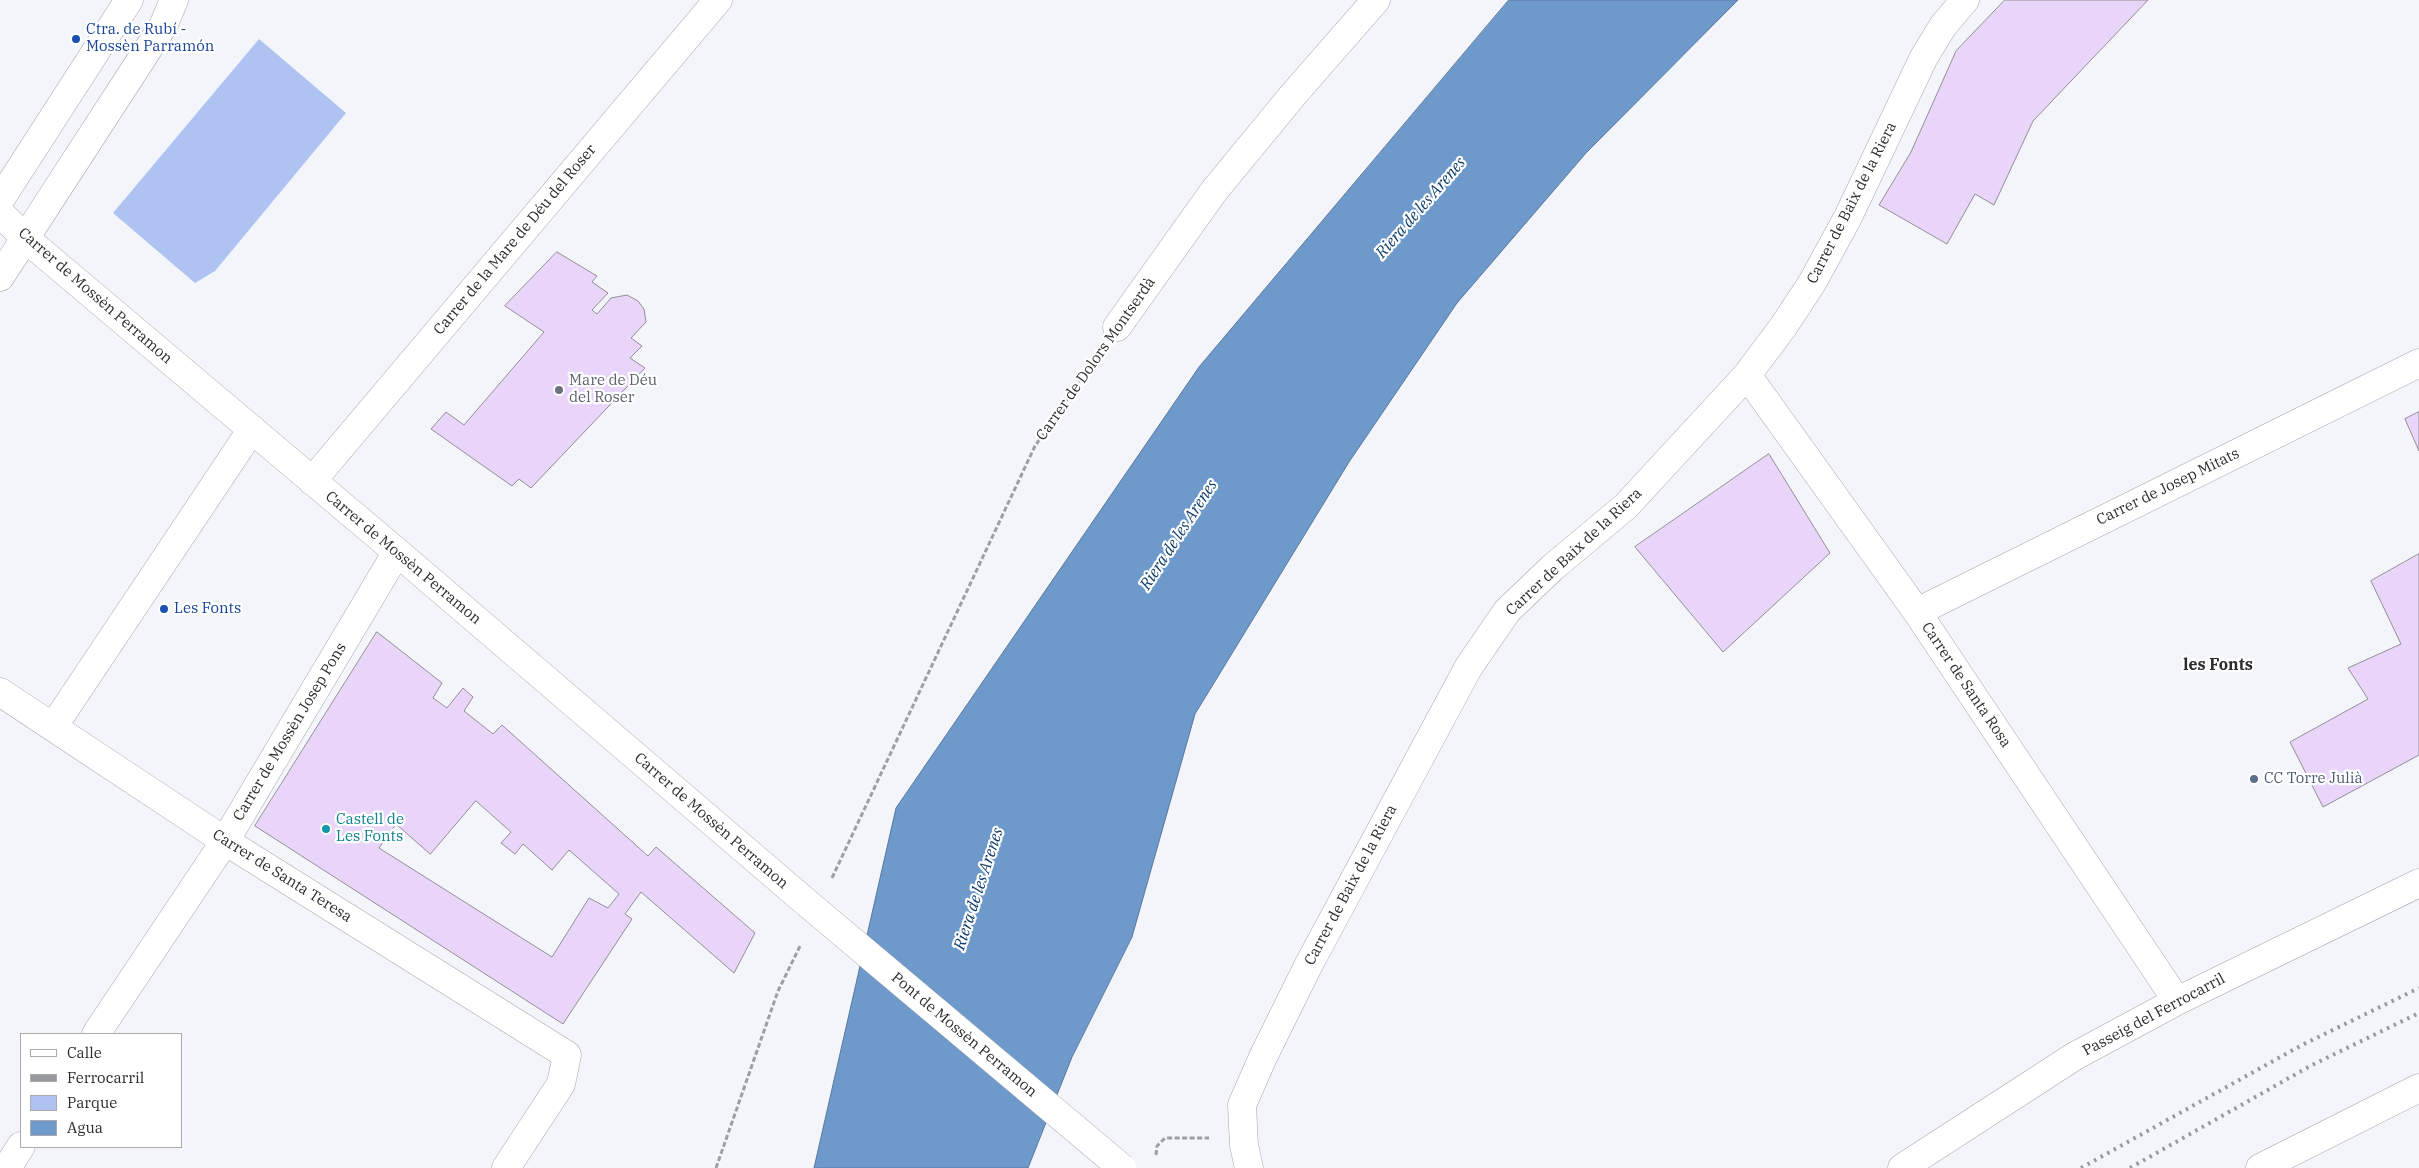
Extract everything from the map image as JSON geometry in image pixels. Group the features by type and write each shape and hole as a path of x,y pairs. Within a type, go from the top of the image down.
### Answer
{"street":[{"path":"0,200 129,0"},
{"path":"0,277 163,26 174,0"},
{"name":"Carrer de la Mare de Déu del Roser","path":"312,481 718,0"},
{"name":"Carrer de Dolors Montserdà","path":"1118,327 1214,191 1292,95 1376,0"},
{"name":"Carrer de Baix de la Riera","path":"1249,1168 1244,1139 1242,1105 1263,1057 1356,876 1468,668 1507,611 1552,568 1626,506 1747,375 1783,327 1812,282 1848,217 1924,57 1944,26 1965,0"},
{"name":"Carrer de Mossèn Perramon","path":"0,214 25,238 807,902"},
{"name":"Carrer de Josep Mitats","path":"1917,612 2419,363"},
{"name":"Carrer de Santa Rosa","path":"1747,375 1917,612 2177,1001"},
{"path":"53,727 252,429"},
{"name":"Carrer de Mossèn Josep Pons","path":"97,1033 225,841 397,552"},
{"name":"Carrer de Santa Teresa","path":"0,692 225,841 567,1055 560,1084 506,1168"},
{"name":"Passeig del Ferrocarril","path":"1902,1168 2075,1056 2177,1001 2419,883"},
{"name":"Pont de Mossèn Perramon","path":"807,902 1122,1168"},
{"path":"2260,1168 2419,1088"},
{"path":"7,1168 20,1148"}],"path":[{"name":"Carrer de Dolors Montserdà","path":"828,886 1035,446 1118,327"},
{"path":"716,1168 778,991 803,940"},
{"path":"1156,1156 1158,1146 1165,1138 1244,1139"}],"green space":[{"path":"259,39 346,113 215,271 195,283 113,213"}],"water":[{"name":"Riera de les Arenes","path":"1509,0 1738,0 1586,153 1457,303 1349,462 1195,714 1132,937 1072,1057 1028,1168 814,1168 896,808 1199,367"}],"building":[{"path":"2005,0 2148,0 2033,121 1994,205 1975,194 1947,244 1879,205 1911,152 1956,51"},
{"name":"Mare de Déu del Roser","path":"557,252 597,276 592,282 608,293 592,310 597,314 611,298 627,295 638,301 644,309 646,322 631,338 642,346 630,358 645,368 531,488 519,479 512,486 431,429 446,412 464,425 544,332 505,306"},
{"path":"2419,412 2419,451 2405,419"},
{"path":"1769,454 1830,553 1723,652 1635,547"},
{"path":"2419,554 2419,755 2323,807 2290,742 2368,699 2348,668 2401,644 2371,581"},
{"name":"Castell de Les Fonts","path":"377,632 442,683 433,698 447,708 463,688 473,697 464,711 493,734 502,725 648,856 656,847 755,933 734,973 641,892 625,914 632,919 563,1024 255,826","holes":["476,801 511,832 501,843 515,854 523,844 552,870 569,850 619,894 608,908 589,898 552,957 379,848 396,824 430,854"]}],"railway":[{"path":"2081,1168 2302,1045 2419,988"},
{"path":"2130,1168 2312,1065 2419,1013"}],"place":[{"name":"Ctra. de Rubí - Mossèn Parramón","path":"76,39"},
{"name":"Mare de Déu del Roser","path":"559,390"},
{"name":"Les Fonts","path":"164,609"},
{"name":"CC Torre Julià","path":"2254,779"},
{"name":"Castell de Les Fonts","path":"326,829"}],"district":[{"name":"les Fonts","path":"2218,665"}]}
